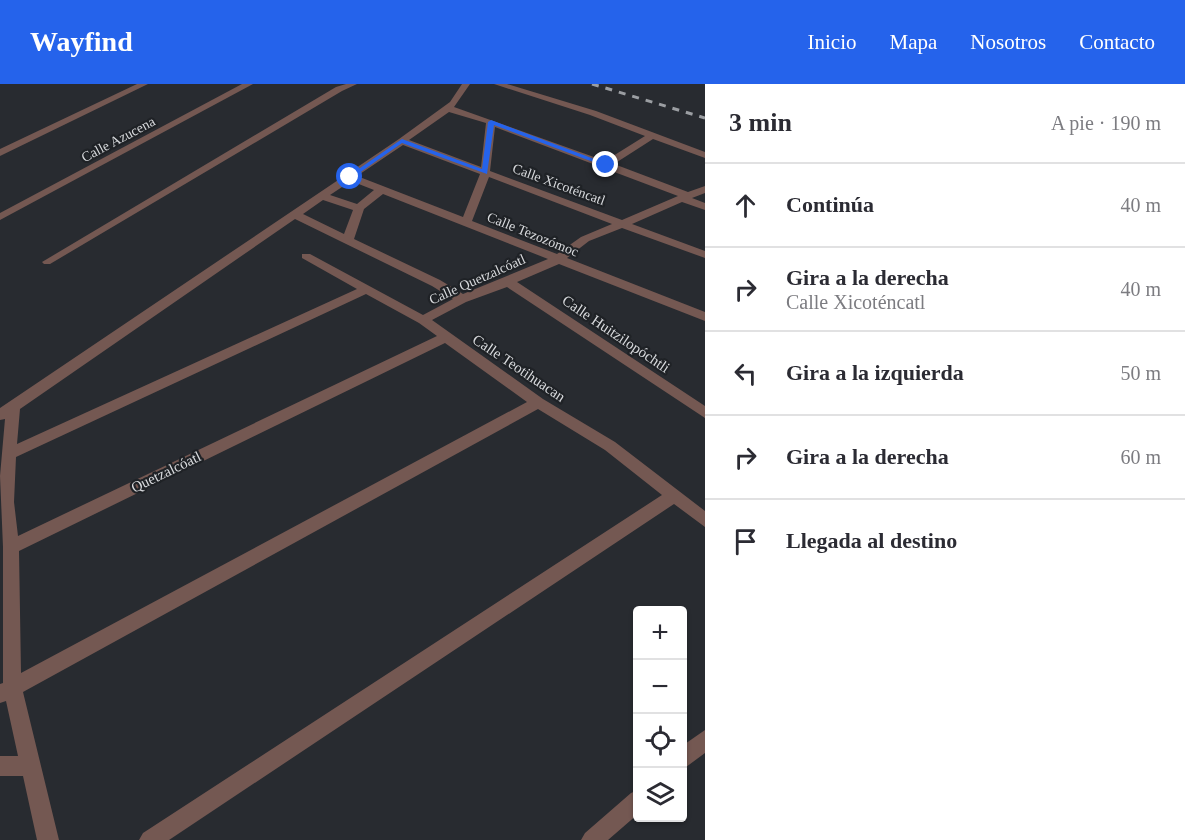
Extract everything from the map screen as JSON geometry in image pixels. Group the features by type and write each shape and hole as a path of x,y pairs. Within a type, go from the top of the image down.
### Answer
{"street":[{"path":"0,153 144,84"},
{"name":"Calle Azucena","path":"0,217 249,84"},
{"path":"0,415 402,141 447,108 461,94 466,84"},
{"path":"498,84 540,95 705,155"},
{"path":"529,84 540,95"},
{"path":"447,108 606,165 705,207"},
{"path":"466,223 485,173 491,122"},
{"path":"606,165 653,135"},
{"name":"Calle Xicoténcatl","path":"402,141 705,255"},
{"name":"Calle Tezozómoc","path":"350,177 705,317"},
{"path":"348,240 359,208 382,189"},
{"name":"Calle Quetzalcóatl","path":"423,320 462,299 557,260 585,239 705,189"},
{"path":"322,196 359,208"},
{"path":"294,214 436,283 462,299"},
{"name":"Calle Teotihuacan","path":"306,256 364,290 423,320 538,403 610,446 705,520"},
{"name":"Calle Huitzilopóchtli","path":"508,282 705,413"},
{"path":"9,454 364,290"},
{"name":"Quetzalcóatl","path":"11,547 446,337"},
{"path":"6,690 538,403"},
{"path":"13,406 6,502 11,547 6,690 31,766 48,840"},
{"path":"150,840 674,496"},
{"path":"687,756 705,740"},
{"path":"0,766 31,766"},
{"path":"592,840 633,804"}],"lane":[{"path":"47,262 329,95 353,84"}],"railway":[{"path":"592,84 705,118"}],"route":[{"path":"350,177 402,141 485,173 491,122 606,165"}]}
